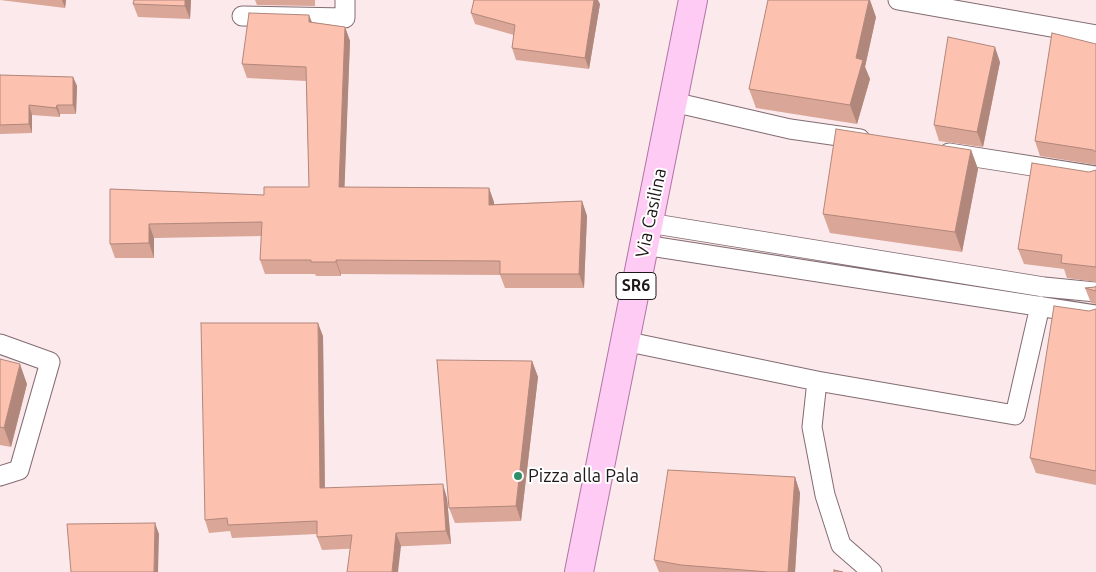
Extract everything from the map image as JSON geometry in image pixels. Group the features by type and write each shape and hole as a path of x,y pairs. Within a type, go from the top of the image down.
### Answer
{"main road":[{"name":"Via Casilina","path":"579,572 693,0"}],"lane":[{"path":"242,16 346,18 345,0"},
{"path":"898,0 1096,35"},
{"path":"673,102 790,129 879,142"},
{"path":"928,150 1096,176"},
{"path":"647,234 1096,292"},
{"path":"647,234 1096,315"},
{"path":"624,340 817,380 1016,415 1040,306"},
{"path":"0,344 50,362 19,470 0,476"},
{"path":"817,380 812,427 825,495 841,545 872,572"}],"building":[{"path":"134,0 185,0 185,6 133,4"},
{"path":"474,0 594,0 585,58 512,48 515,25 471,13"},
{"path":"768,0 869,0 856,58 863,60 850,105 749,89"},
{"path":"249,13 309,15 309,22 345,27 339,187 489,188 489,205 582,201 579,274 500,274 500,261 336,260 336,262 311,262 311,260 260,260 262,222 149,224 149,243 110,244 110,189 264,195 264,187 309,187 306,67 242,64"},
{"path":"1052,33 1096,44 1096,152 1035,141"},
{"path":"948,37 995,47 977,132 934,125"},
{"path":"0,75 73,77 73,105 57,105 56,108 29,105 29,124 0,125"},
{"path":"836,129 971,150 955,232 823,214"},
{"path":"1032,163 1089,172 1096,170 1096,267 1061,263 1062,255 1018,249"},
{"path":"1095,287 1096,291 1085,288"},
{"path":"1054,306 1089,311 1096,309 1096,471 1030,458"},
{"path":"201,323 318,323 320,488 443,484 446,531 396,533 392,572 347,572 352,535 317,537 317,521 228,525 227,518 205,520"},
{"path":"0,359 20,364 4,428 0,427"},
{"path":"437,360 532,361 516,506 449,508"},
{"path":"668,470 795,477 788,572 681,565 654,560"},
{"path":"155,523 154,572 71,572 67,524"}],"place":[{"name":"Pizza alla Pala","path":"518,476"}]}
